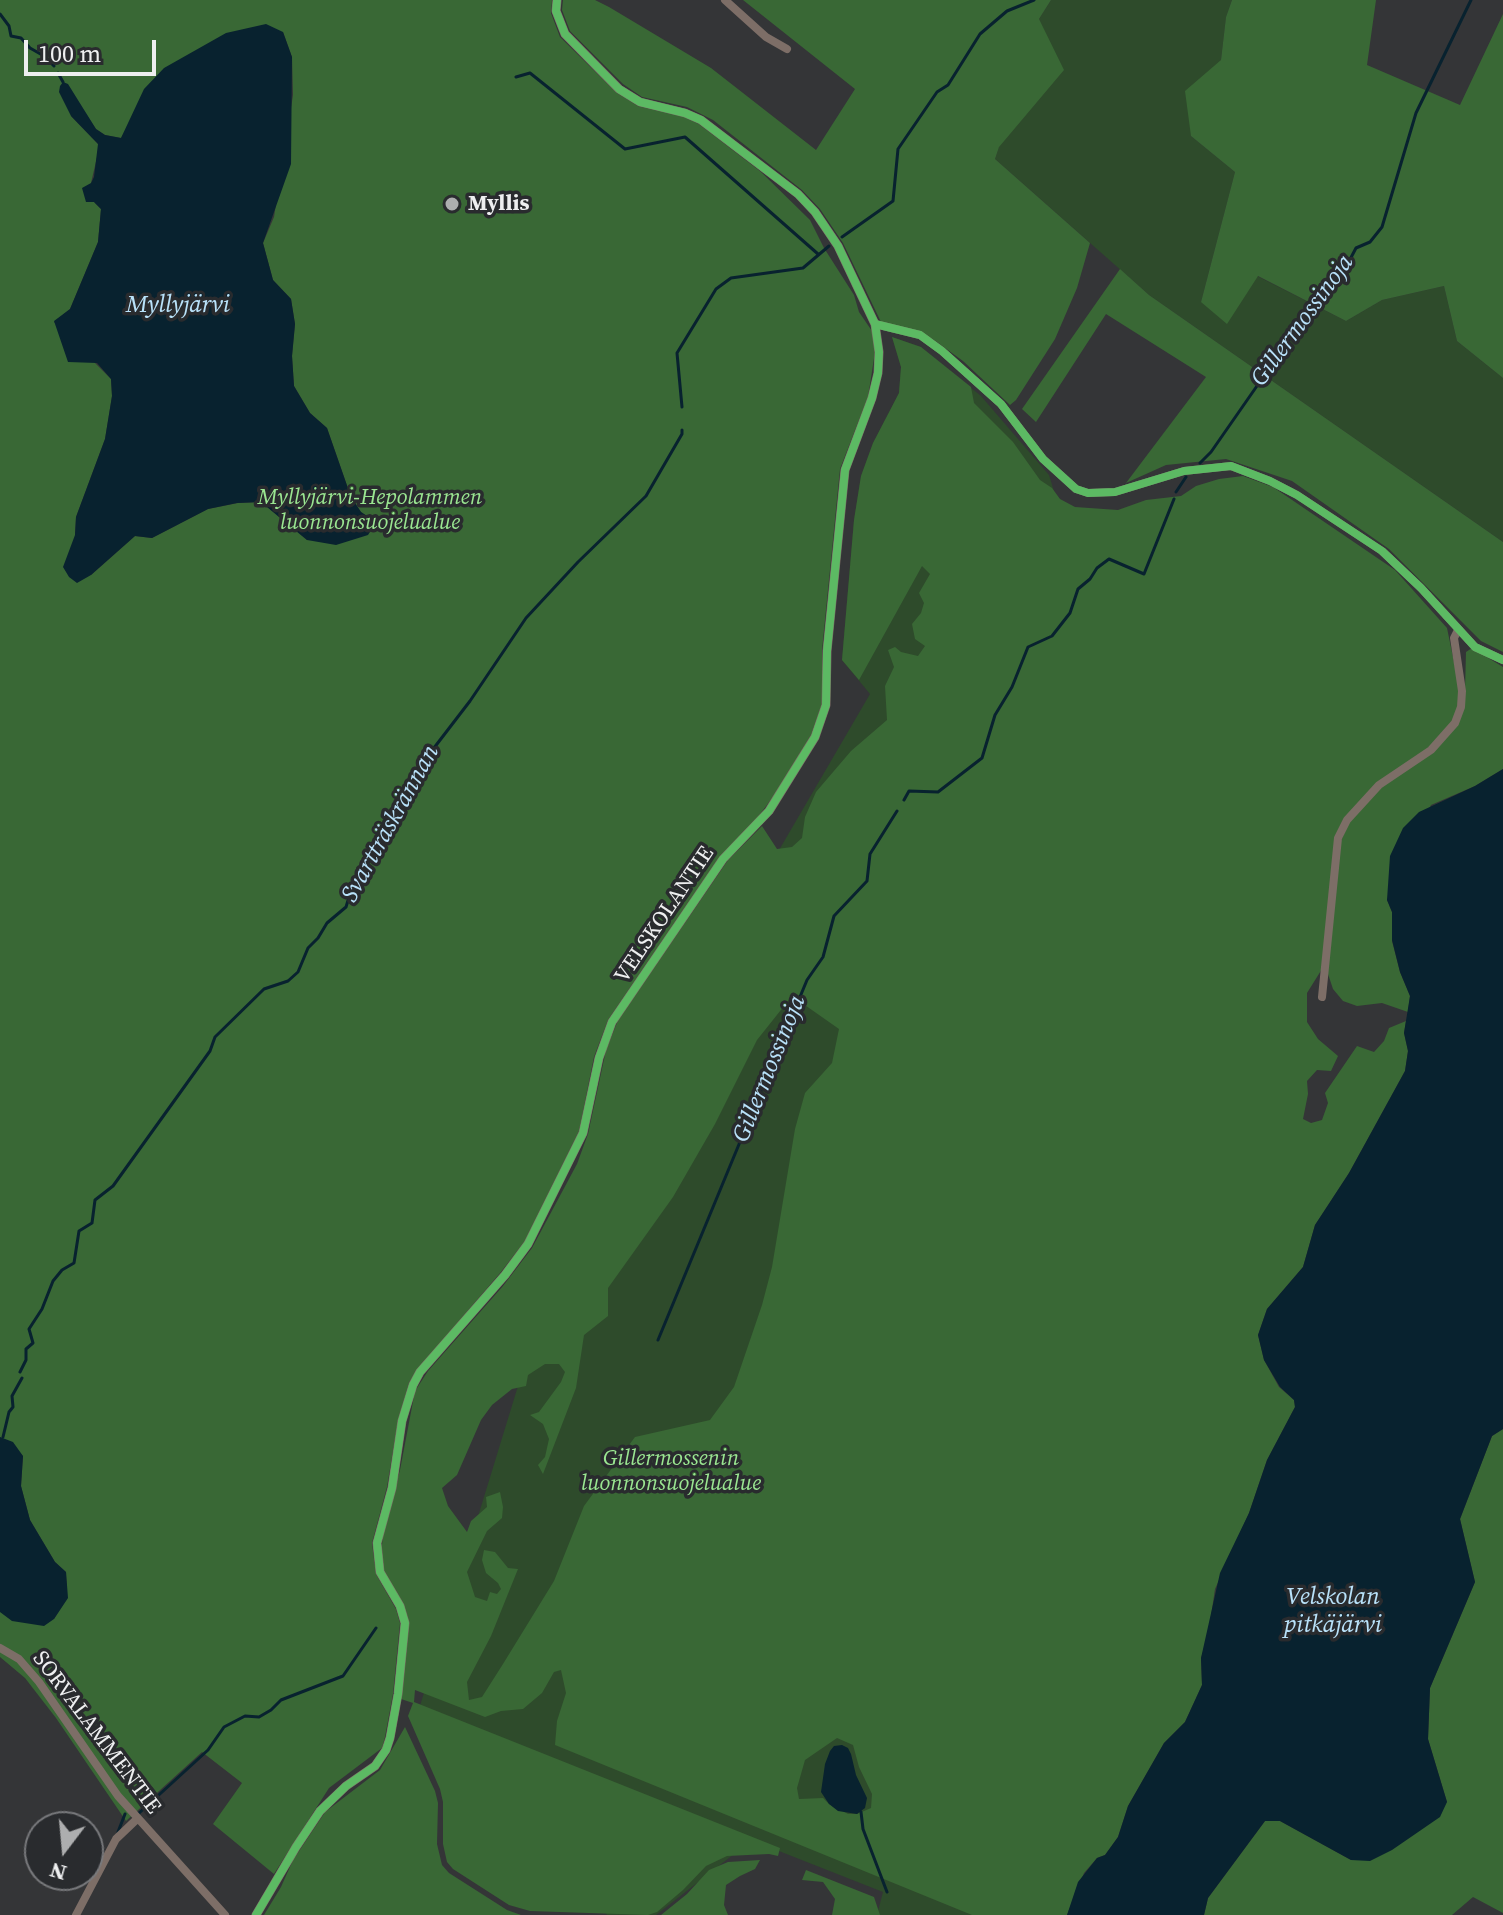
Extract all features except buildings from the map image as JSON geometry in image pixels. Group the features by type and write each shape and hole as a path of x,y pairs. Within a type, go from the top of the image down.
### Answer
{"street":[{"name":"VELSKOLANTIE","path":"256,1915 320,1811 346,1786 375,1766 390,1738 405,1623 400,1606 380,1572 377,1543 392,1488 402,1421 413,1385 420,1372 528,1244 583,1133 599,1058 612,1022 723,859 769,811 820,725 828,692 827,651 845,470 878,373 875,324 838,246 815,212 798,194 701,120 640,102 619,89 565,34 556,11 557,0"},
{"path":"725,0 766,37 787,49"},
{"path":"875,324 920,335 942,351 1001,404 1043,459 1076,489 1088,493 1115,492 1184,471 1231,466 1257,476 1297,495 1382,551 1475,647 1503,660"},
{"path":"1322,997 1338,838 1347,820 1379,785 1431,750 1455,723 1461,707 1462,691 1454,638 1458,630"},
{"name":"SORVALAMMENTIE","path":"0,1648 19,1659 39,1682 118,1796 204,1888 225,1915"},
{"path":"76,1915 116,1839 137,1819"}],"green space":[{"name":"Myllyjärvi-Hepolammen luonnonsuojelualue","path":"0,0 552,0 551,13 560,37 616,92 638,106 684,117 699,124 760,171 810,220 872,331 875,352 868,397 840,469 822,650 822,704 811,735 776,793 755,821 720,856 608,1020 594,1057 579,1131 525,1241 409,1383 372,1543 376,1574 396,1609 400,1623 393,1694 382,1748 329,1788 274,1874 213,1824 242,1783 202,1752 126,1821 56,1718 25,1678 0,1657 0,1612 54,1619 67,1598 66,1572 55,1562 30,1520 21,1486 23,1456 0,1437","holes":["283,32 292,57 293,95 274,217 263,243 273,280 291,299 295,324 292,356 294,386 310,413 327,428 351,497 361,512 375,522 307,540 261,502 238,503 208,509 152,538 135,536 91,575 75,535 76,517 105,439 112,396 111,379 54,322 70,309 98,242 101,209 94,202 91,183 98,144 71,116 86,114 96,129 105,135 121,138 125,131"]},
{"path":"563,0 595,0 609,7 711,68 816,150 855,89 743,0 1051,0 1039,19 1064,70 999,147 995,159 1090,243 1077,288 1055,339 1016,400 1010,405 963,361 934,340 918,331 881,322 843,243 820,209 802,190 713,120 687,107 642,97 623,84 570,31 562,10"},
{"path":"1051,0 1232,0 1226,17 1221,60 1191,136 1235,172 1201,302 1257,276 1346,321 1382,300 1444,286 1457,341 1503,378 1503,542 1149,295 995,159 1039,19"},
{"path":"1232,0 1376,0 1367,65 1460,105 1503,14 1503,378 1457,341 1444,286 1382,300 1346,321 1258,276 1227,324 1201,302 1235,172 1191,136 1185,91 1221,60 1226,17"},
{"path":"1120,269 1149,295 1503,542 1503,652 1481,641 1389,549 1292,481 1226,459 1166,465 1126,483 1206,377 1106,314 1036,422 1022,409"},
{"name":"Gillermossenin luonnonsuojelualue","path":"892,337 921,347 981,396 1049,475 1061,514 1064,1915 877,1915 883,1892 756,1842 734,1854 656,1915 607,1915 419,1709 575,1200 870,694 842,660 854,520 861,476 873,443 899,393 901,367"},
{"name":"Gillermossenin luonnonsuojelualue","path":"892,337 921,347 971,387 974,403 1013,442 1040,480 1052,488 1060,499 1075,507 1118,510 1146,500 1181,496 1196,486 1219,479 1243,476 1273,487 1395,570 1447,628 1460,691 1453,722 1430,748 1377,783 1344,819 1336,837 1322,969 1307,993 1307,1022 1318,1039 1338,1056 1331,1071 1317,1070 1307,1081 1303,1119 1311,1123 1322,1120 1328,1103 1325,1093 1357,1046 1374,1052 1384,1041 1389,1028 1406,1021 1404,1033 1408,1051 1405,1071 1349,1173 1315,1225 1303,1267 1267,1309 1258,1335 1264,1360 1279,1387 1294,1400 1295,1407 1267,1460 1249,1513 1215,1589 1208,1636 1201,1658 1202,1685 1185,1722 1164,1743 1128,1806 1118,1837 1105,1855 1097,1858 1084,1873 1067,1915 972,1915 555,1745 557,1721 566,1693 561,1670 554,1672 542,1693 523,1709 501,1711 485,1717 415,1690 414,1702 780,1848 778,1856 727,1856 706,1866 657,1912 648,1915 530,1911 509,1905 447,1862 440,1789 408,1716 413,1703 401,1699 408,1617 383,1570 381,1554 384,1526 400,1470 415,1391 428,1371 532,1248 577,1164 588,1134 606,1050 618,1020 728,860 762,826 777,849 792,847 802,838 805,817 816,792 851,751 887,720 885,686 894,667 888,650 895,647 901,652 918,656 925,646 915,639 912,624 921,613 924,603 919,593 930,574 922,566 859,680 842,660 854,520 861,476 873,443 899,393 901,367","holes":["792,996 839,1029 832,1063 805,1093 795,1129 772,1267 734,1387 710,1420 635,1437 584,1506 554,1581 503,1664 482,1697 469,1700 467,1682 491,1636 518,1569 508,1568 495,1552 484,1550 482,1560 486,1573 501,1589 497,1594 490,1592 487,1601 475,1597 467,1572 487,1531 502,1518 500,1492 486,1497 487,1507 471,1521 467,1532 448,1506 442,1488 457,1475 481,1420 492,1405 512,1389 526,1386 528,1375 545,1364 559,1364 565,1372 561,1382 539,1412 530,1415 543,1424 549,1439 545,1457 538,1465 543,1474 576,1388 584,1335 608,1316 608,1288 673,1197 715,1124 757,1040","837,1738 853,1745 872,1794 871,1808 857,1814 848,1814 823,1798 799,1799 797,1788 805,1760"]},
{"path":"1472,648 1503,667 1503,769 1475,786 1431,805 1387,900 1392,912 1392,941 1410,996 1408,1012 1382,1003 1357,1006 1343,1001 1333,989 1327,971 1338,848 1349,822 1380,787 1457,725 1465,691 1466,652"},
{"path":"1503,1429 1503,1913 1473,1897 1452,1915 1204,1915 1208,1898 1265,1821 1280,1821 1351,1860 1447,1802 1428,1739 1430,1688 1475,1582 1460,1519 1492,1436"},
{"path":"405,1727 435,1791 438,1803 437,1844 442,1865 449,1873 507,1910 521,1915 264,1915 293,1860 325,1812 380,1770"},
{"path":"760,1860 755,1869 726,1885 724,1905 728,1915 661,1915 687,1894 709,1870 728,1862"},
{"path":"806,1870 874,1897 880,1915 832,1915 835,1899 823,1882 802,1880"}],"water":[{"name":"Myllyjärvi","path":"266,24 283,32 292,57 291,164 263,243 273,280 291,299 295,324 292,356 294,386 310,413 327,428 351,497 361,512 376,522 368,535 336,545 307,540 261,502 237,503 208,509 152,538 135,536 91,575 77,583 63,567 75,535 76,517 105,439 112,396 111,379 97,363 68,362 54,321 70,309 98,242 101,209 94,202 86,202 82,188 94,177 98,144 71,116 59,92 60,86 63,82 68,84 96,129 105,135 121,138 144,89 164,68 226,33"},
{"name":"Velskolan pitkäjärvi","path":"1503,769 1503,1429 1492,1436 1460,1519 1475,1582 1430,1688 1428,1739 1447,1802 1440,1817 1370,1861 1351,1860 1280,1821 1265,1821 1208,1898 1204,1915 1067,1915 1078,1882 1118,1837 1128,1806 1164,1743 1185,1722 1202,1685 1201,1658 1220,1573 1249,1513 1267,1460 1295,1407 1294,1400 1280,1387 1264,1360 1258,1335 1267,1309 1303,1267 1315,1225 1349,1173 1405,1071 1408,1051 1404,1033 1410,996 1392,940 1392,912 1387,900 1390,856 1403,828 1419,812"},
{"path":"0,1437 13,1442 23,1456 21,1486 30,1520 55,1562 66,1572 68,1598 54,1619 44,1626 12,1621 0,1612"},
{"path":"842,1745 851,1754 856,1775 867,1798 865,1808 857,1814 838,1811 821,1792 830,1751 834,1746"}],"waterway":[{"name":"Svartträskrännan","path":"842,237 893,201 898,149 937,92 948,85 980,34 1007,11 1034,0"},
{"name":"Gillermossinoja","path":"1200,463 1211,452 1330,281 1346,267 1356,248 1370,242 1382,227 1416,113 1471,0"},
{"path":"0,14 9,26 11,36 21,38 54,66"},
{"path":"58,73 63,82"},
{"path":"516,77 530,73 625,149 685,137 818,254"},
{"name":"Svartträskrännan","path":"682,407 677,353 716,289 731,278 803,268 829,246"},
{"name":"Svartträskrännan","path":"20,1372 26,1360 26,1349 33,1343 29,1329 42,1309 53,1281 62,1270 74,1263 79,1231 92,1223 95,1200 113,1186 210,1051 215,1037 264,989 288,981 298,972 308,948 327,923 346,907 353,884 364,871 395,805 427,757 470,701 526,618 646,496 682,430"},
{"name":"Gillermossinoja","path":"1176,492 1186,477"},
{"name":"Gillermossinoja","path":"904,800 909,791 938,792 982,758 995,715 1012,687 1028,647 1052,636 1070,613 1078,589 1109,559 1144,574 1174,499"},
{"name":"Gillermossinoja","path":"658,1340 807,980 823,957 834,916 867,881 870,854 897,811"},
{"name":"Svartträskrännan","path":"3,1437 13,1407 12,1396 22,1378"},
{"path":"138,1814 208,1750 224,1727 245,1716 259,1717 281,1700 343,1676 376,1628"},
{"path":"861,1812 863,1829 887,1892"},
{"path":"118,1832 125,1814"}],"cycle path":[{"path":"256,1915 320,1811 346,1786 375,1766 390,1738 405,1623 400,1606 380,1572 377,1543 392,1488 402,1421 413,1385 420,1372 505,1275 528,1244 583,1133 599,1058 612,1022 723,859 769,811 815,737 826,705 827,651 845,470 878,373 875,324 838,246 815,212 798,194 701,120 640,102 619,89 565,34 556,11 557,0"},
{"path":"875,324 920,335 942,351 1001,404 1043,459 1076,489 1088,493 1115,492 1184,471 1231,466 1270,481 1297,495 1382,551 1475,647 1503,660"}],"place":[{"name":"Myllis","path":"452,204"}]}
